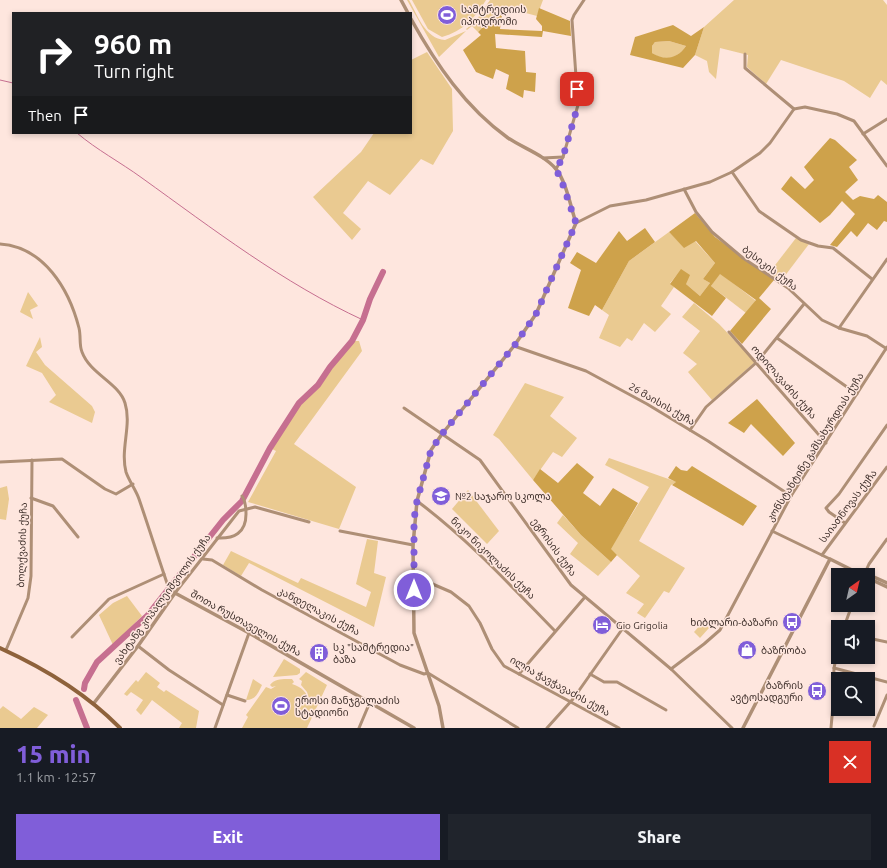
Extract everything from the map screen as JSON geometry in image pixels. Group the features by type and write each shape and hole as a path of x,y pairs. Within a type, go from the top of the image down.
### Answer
{"main road":[{"path":"0,648 53,676 94,703 120,728"}],"street":[{"path":"401,0 407,12"},
{"path":"556,169 563,157 578,105 572,20 584,0"},
{"path":"412,21 425,44 456,88 484,117 508,138 556,169 561,178 576,223"},
{"path":"745,54 745,68 794,109"},
{"path":"443,728 439,706 414,633 414,546 417,501 431,450 442,434 514,346 536,314 576,223 610,206 646,200 684,190 732,172 760,153 770,143 794,109 805,107 843,116 857,124 887,166"},
{"path":"863,134 887,119"},
{"path":"541,158 563,157"},
{"path":"732,172 759,211 801,240 818,246 833,248 872,279"},
{"name":"ბესიკის ქუჩა","path":"684,190 696,212 712,232 743,258 788,288 822,320 839,328 867,336 887,348"},
{"path":"0,244 10,245 32,253 52,270 65,291 79,329 82,352 92,368 118,391 125,402 126,415 124,457 126,473 139,498 164,574 170,587 175,593"},
{"path":"839,328 887,259"},
{"path":"690,430 706,407 757,362 804,304"},
{"name":"ოდილავაძის ქუჩა","path":"728,332 757,362 826,443"},
{"path":"777,338 857,394"},
{"name":"26 მაისის ქუჩა","path":"514,346 586,371 647,404 690,430 791,496"},
{"name":"კონსტანტინე გამსახურდიას ქუჩა","path":"671,669 702,646 720,630 791,496 887,348"},
{"name":"ეგრისის ქუჩა","path":"404,408 480,460 571,585 671,669 732,728"},
{"path":"845,522 829,512 826,508 839,494 887,425"},
{"path":"0,462 62,459 105,489 116,494 132,484"},
{"name":"ბოლქვაძის ქუჩა","path":"6,650 28,598 31,576 32,460"},
{"name":"საიათნოვას ქუჩა","path":"822,555 887,467"},
{"path":"31,498 53,506 78,537"},
{"path":"217,538 228,538 242,531 246,521 246,509 243,498"},
{"name":"ნიკო ნიკოლაძის ქუჩა","path":"417,501 441,519 507,581 555,630"},
{"path":"246,509 255,507 309,522"},
{"name":"ვახტანგ კოპალეიშვილის ქუჩა","path":"94,703 138,646 175,593 203,559 217,538 239,511 246,509"},
{"path":"340,531 414,546"},
{"path":"772,531 849,568"},
{"path":"868,568 887,539"},
{"name":"კანდელაკის ქუჩა","path":"203,559 212,560 262,590 400,665 424,674 428,674 518,728"},
{"path":"742,728 830,559"},
{"path":"72,636 110,599 164,574"},
{"name":"ილია ჭავჭავაძის ქუჩა","path":"414,576 451,592 469,606 480,623 492,649 504,666 619,728"},
{"path":"875,579 887,584"},
{"path":"875,581 887,587"},
{"name":"შოთა რუსთაველის ქუჩა","path":"175,593 249,633 414,728"},
{"path":"519,674 555,630 585,597"},
{"path":"547,728 570,702 623,628"},
{"path":"215,728 249,633"},
{"path":"875,639 887,642"},
{"path":"138,646 169,670 223,705"},
{"path":"831,728 835,664"},
{"path":"834,668 887,682"},
{"path":"590,674 604,682 617,682 666,710"},
{"path":"227,695 245,701"},
{"path":"874,726 887,695"},
{"path":"359,728 370,702"}],"shaded area":[{"path":"407,0 409,0 422,25 427,31 438,39 445,40 466,31 439,57"},
{"path":"412,0 486,0 468,23 456,31 442,37 428,29"},
{"path":"490,0 543,0 537,16 503,7 478,32 472,26 467,30 466,29 475,22"},
{"path":"734,0 883,0 887,5 887,85 881,80 870,98 844,81 781,60 766,84 747,67 748,55 720,48 716,79 709,72 707,61 695,55 704,27"},
{"path":"503,7 500,29 542,31 542,26 536,19 539,8 570,21 571,36 543,31 542,37 495,34 496,48 525,51 526,72 536,73 535,92 524,90 523,98 506,89 509,75 496,69 493,79 476,72 463,50 481,35 478,32"},
{"path":"673,25 691,36 704,27 695,55 683,68 630,55 635,37","holes":["669,41 686,46 679,54 666,58 652,53 652,46 655,42"]},
{"path":"669,41 686,46 679,54 670,58 662,58 652,53 652,46 655,42"},
{"path":"427,52 452,89 453,131 433,165 421,159 390,195 368,181 343,213 361,229 352,240 313,197 361,152 373,134 412,134 412,60"},
{"path":"830,138 835,140 857,160 849,167 858,180 845,192 853,200 860,196 874,199 878,195 887,202 887,222 884,221 877,230 868,223 857,237 851,231 837,247 830,245 855,214 842,201 830,215 820,223 781,189 791,176 805,189 814,180 804,167"},
{"path":"695,213 715,237 774,280 759,298 771,309 742,344 730,331 756,300 720,274 711,286 726,298 712,316 670,284 681,269 690,275 686,284 700,296 710,283 703,279 715,263 696,241 684,248 669,232"},
{"path":"645,228 655,242 629,261 602,310 595,305 589,316 568,308 581,270 570,263 577,252 596,263 619,231 627,241"},
{"path":"669,232 684,247 695,241 715,263 703,279 710,283 700,296 686,284 681,270 670,283 674,287 661,306 671,314 655,332 644,323 632,341 627,338 620,347 599,338 609,315 602,310 629,261"},
{"path":"796,238 809,244 781,281 769,273"},
{"path":"720,273 756,301 746,313 711,286"},
{"path":"28,292 38,306 30,310 33,319 20,312"},
{"path":"694,303 719,324 755,362 712,400 688,372 697,364 683,353 700,331 682,317"},
{"path":"40,337 42,347 36,352 45,365 92,406 95,412 92,423 49,402 56,395 42,373 26,366"},
{"path":"352,341 359,341 362,351 294,444 356,487 339,529 248,502 276,451 270,448 299,403 318,385 330,367"},
{"path":"525,383 564,397 550,416 577,438 562,457 553,452 533,480 499,439 493,435"},
{"path":"757,399 795,443 783,456 751,424 744,433 728,423"},
{"path":"609,458 677,482 671,485 639,541 685,568 669,593 664,591 645,618 637,613 644,604 626,593 640,576 610,549 649,487 605,465"},
{"path":"577,463 594,477 583,493 600,506 613,488 638,503 611,549 617,555 611,562 581,535 533,480 540,469 558,483"},
{"path":"676,466 681,470 687,471 692,466 757,506 743,526 672,485 676,482 668,478"},
{"path":"7,486 9,499 6,520 0,519 0,488"},
{"path":"468,490 499,531 487,544 452,509"},
{"path":"563,515 581,535 611,562 598,576 570,554 578,543 557,523"},
{"path":"367,539 378,541 374,573 386,577 374,627 249,563 241,576 223,565 231,551 298,583 301,578 366,607 371,592 356,584"},
{"path":"127,596 142,616 113,645 99,615 113,603"},
{"path":"703,622 709,628 700,638 694,632"},
{"path":"284,659 300,669 300,673 297,675 273,677"},
{"path":"146,672 160,683 157,687 164,692 166,690 199,711 196,728 179,728 182,723 152,700 141,715 136,710 143,700 131,692 127,696 124,694 136,680 138,682"},
{"name":"ეროსი მანჯგალაძის სტადიონი","path":"306,672 327,685 307,728 242,728 248,717 246,715 266,687 271,689 276,686 272,687 270,685 277,680 292,679 294,682 292,684 303,690 310,701 307,692 301,685 302,681 299,679"},
{"path":"253,679 262,685 258,693 252,699 246,700"},
{"path":"3,706 21,719 34,707 48,715 37,728 0,728 0,709"}],"waterway":[{"path":"0,80 12,83"},
{"path":"78,134 249,254 305,289 363,320"},
{"path":"84,689 85,683 97,662 147,616 223,520 242,501 270,448 299,403 318,385 330,367 352,341 363,320 370,299 383,272"},
{"path":"76,700 87,728"}],"place":[{"name":"სამტრედიის იპოდრომი","path":"447,15"},
{"name":"№2 საჯარო სკოლა","path":"441,496"},
{"name":"ხიბლარი-ბაზარი","path":"792,622"},
{"name":"Gio Grigolia","path":"602,625"},
{"name":"ბაზრობა","path":"747,650"},
{"name":"სკ \"სამტრედია\" ბაზა","path":"319,653"},
{"name":"ბაზრის ავტოსადგური","path":"817,691"},
{"name":"ეროსი მანჯგალაძის სტადიონი","path":"281,706"}],"route":[{"path":"414,590 414,519 417,501 431,450 442,434 514,346 536,314 576,223 560,174 556,169 558,163 563,157 578,105 577,89"}]}
